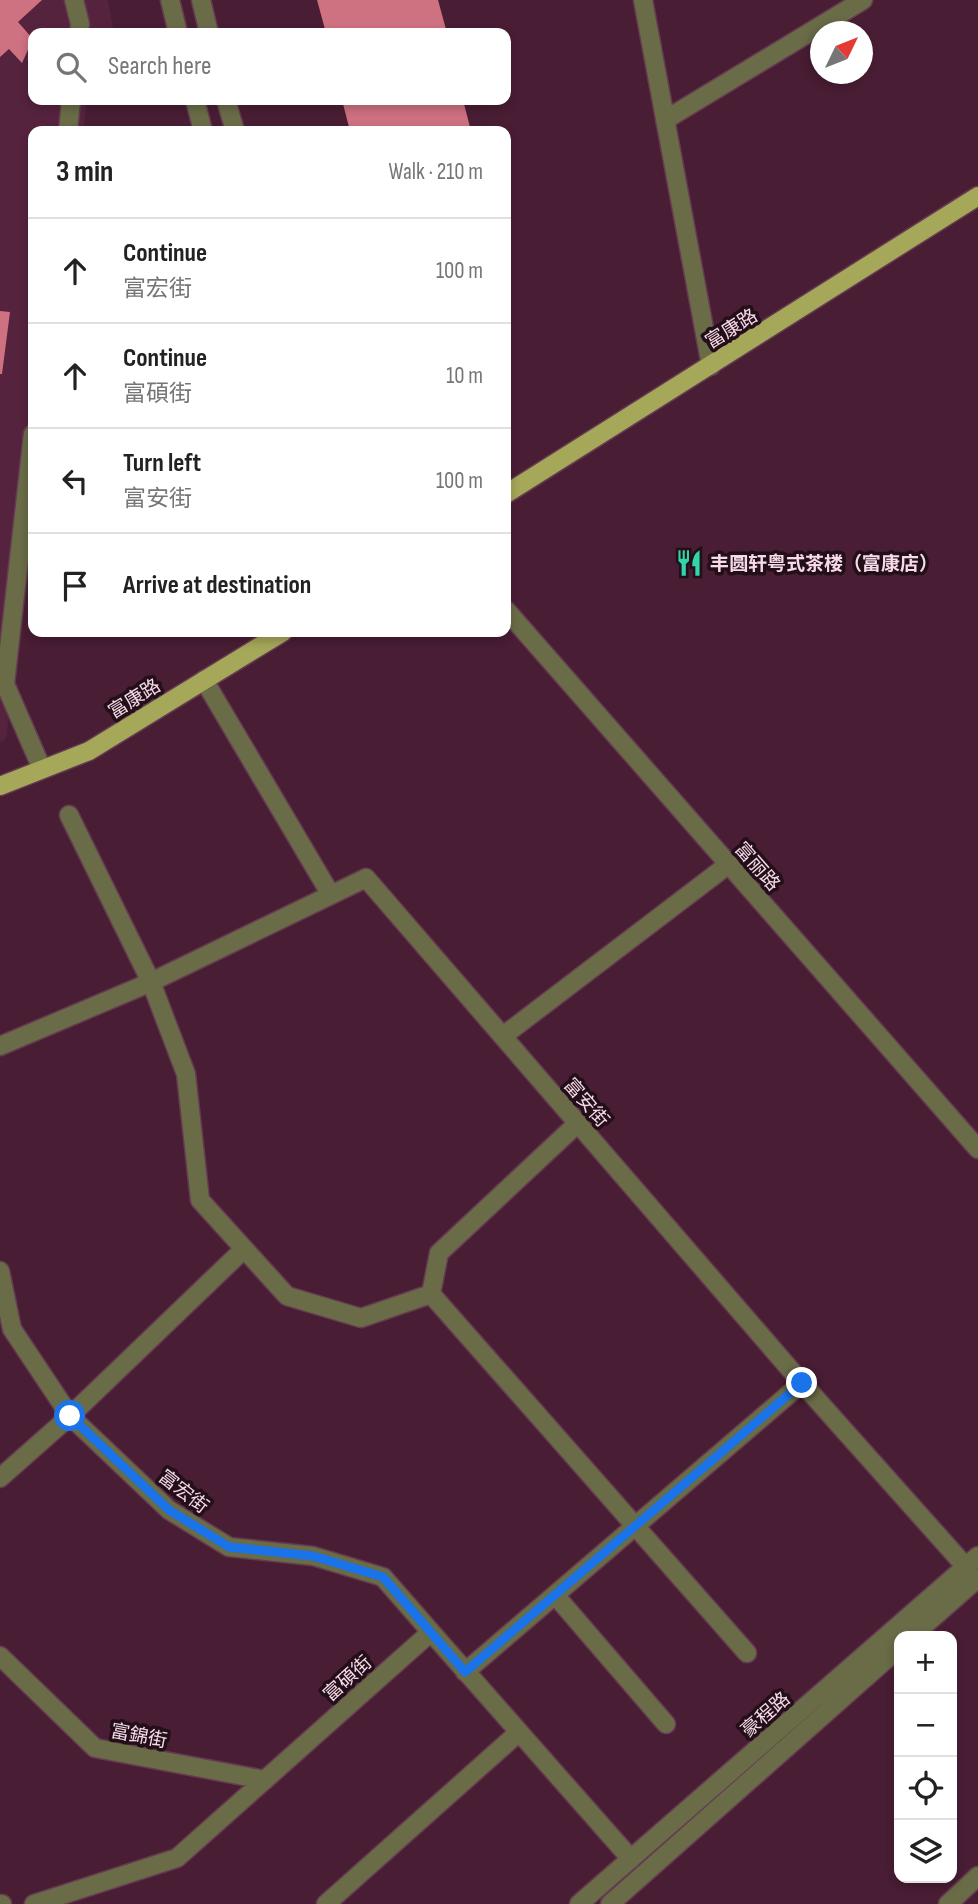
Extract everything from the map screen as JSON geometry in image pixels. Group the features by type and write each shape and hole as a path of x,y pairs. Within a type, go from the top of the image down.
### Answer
{"main road":[{"name":"富康路","path":"511,491 978,196"},
{"name":"富康路","path":"0,786 89,751 275,637"}],"street":[{"path":"74,0 80,28"},
{"path":"170,0 177,28"},
{"path":"201,0 208,28"},
{"path":"643,0 711,366"},
{"path":"665,120 853,3"},
{"path":"69,126 71,105"},
{"path":"196,105 202,126"},
{"path":"227,105 234,126"},
{"path":"28,479 5,684 43,769"},
{"name":"富丽路","path":"511,616 978,1149"},
{"path":"204,680 331,895"},
{"path":"69,815 151,982 186,1074 200,1200 287,1296 361,1318 431,1294"},
{"path":"503,1037 729,864"},
{"name":"富安街","path":"0,1046 151,982 366,878 802,1383 974,1567"},
{"path":"431,1294 439,1253 578,1123"},
{"path":"0,1478 70,1416 244,1249"},
{"name":"富宏街","path":"0,1271 12,1329 70,1416 169,1510 229,1547 313,1556 383,1577 431,1632"},
{"path":"431,1294 747,1653"},
{"path":"465,1672 802,1383"},
{"path":"916,1631 974,1567"},
{"name":"豪程路","path":"579,1904 974,1567"},
{"path":"555,1595 666,1724"},
{"path":"431,1632 631,1859"},
{"name":"富碩街","path":"34,1904 177,1857 431,1632"},
{"name":"豪程路","path":"610,1904 894,1652"},
{"name":"富錦街","path":"0,1656 95,1748 265,1780"},
{"path":"326,1904 518,1733"},
{"path":"948,1904 978,1876"}],"shaded area":[{"path":"0,0 108,0 113,28 28,28 28,105 86,105 84,126 28,126 28,563 6,739 0,742"}],"building":[{"path":"0,0 42,0 18,22 28,33 28,50 22,63 9,49 0,57"},
{"path":"317,0 438,0 446,28 325,28"},
{"path":"343,105 464,105 470,126 349,126"},
{"path":"0,311 10,312 2,374 0,374"}],"place":[{"name":"丰圆轩粤式茶楼（富康店）","path":"689,563"}],"route":[{"path":"70,1416 169,1510 229,1547 313,1556 383,1577 465,1672 802,1383"}]}
